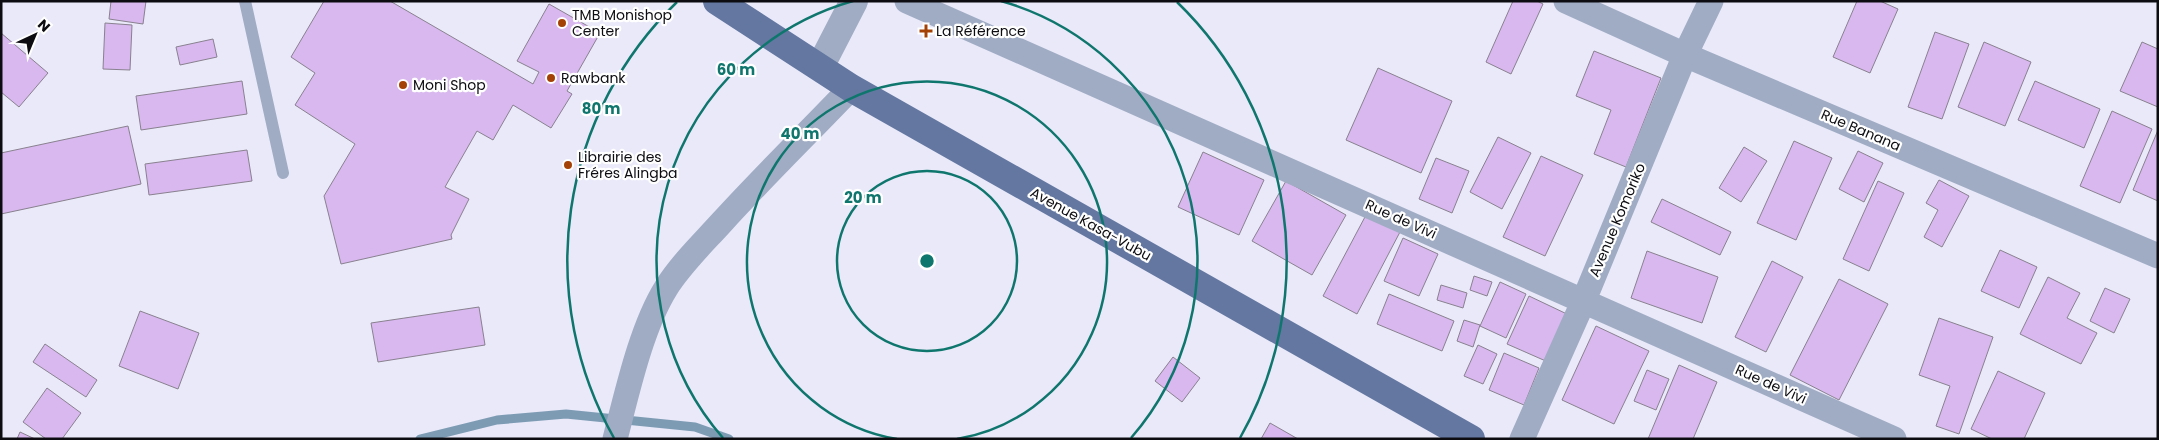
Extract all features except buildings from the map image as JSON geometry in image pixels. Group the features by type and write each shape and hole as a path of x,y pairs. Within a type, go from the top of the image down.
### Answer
{"main road":[{"name":"Avenue Kasa-Vubu","path":"717,1 851,88 1471,439"}],"street":[{"path":"820,67 854,1"},
{"name":"Rue de Vivi","path":"907,1 1894,439"},
{"name":"Rue Banana","path":"1566,1 1685,55 2158,256"},
{"name":"Avenue Komoriko","path":"1522,439 1584,300 1685,55 1710,1"},
{"path":"615,439 628,388 651,320 666,288 693,253 730,212 851,88"}],"lane":[{"path":"245,1 283,173"}],"waterway":[{"path":"420,439 497,420 566,414 695,427 729,439"}],"place":[{"name":"TMB Monishop Center","path":"562,23"},
{"name":"La Référence","path":"926,31"},
{"name":"Rawbank","path":"551,78"},
{"name":"Moni Shop","path":"403,85"},
{"name":"Librairie des Fréres Alingba","path":"568,165"}]}
